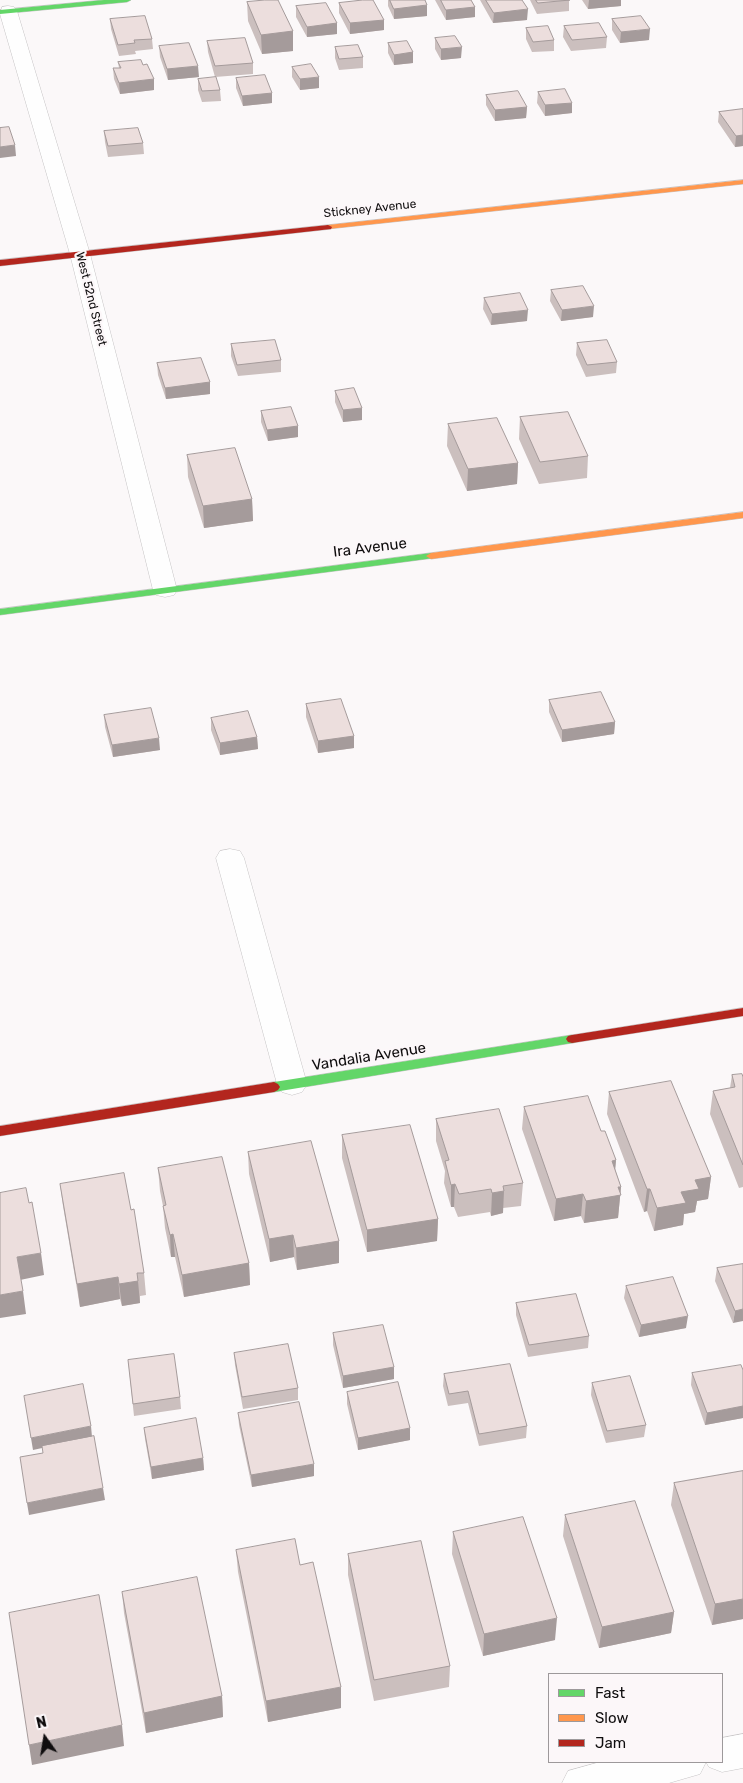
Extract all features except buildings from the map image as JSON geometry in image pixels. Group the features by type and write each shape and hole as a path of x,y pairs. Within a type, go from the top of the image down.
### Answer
{"street":[{"path":"4,12 127,0"},
{"name":"West 52nd Street","path":"4,12 80,254 165,590"},
{"name":"Stickney Avenue","path":"0,263 743,182"},
{"name":"Ira Avenue","path":"0,612 743,515"},
{"path":"230,858 292,1084"},
{"name":"Vandalia Avenue","path":"0,1131 743,1012"},
{"path":"723,1755 743,1751"},
{"path":"581,1783 682,1763"}],"traffic: fast":[{"path":"0,12 127,0"},
{"path":"0,612 431,556"},
{"path":"274,1087 572,1039"}],"traffic: slow":[{"path":"328,227 743,182"},
{"path":"431,556 743,515"}],"traffic: jam":[{"path":"0,263 328,227"},
{"path":"572,1039 743,1012"},
{"path":"0,1131 274,1087"}]}
